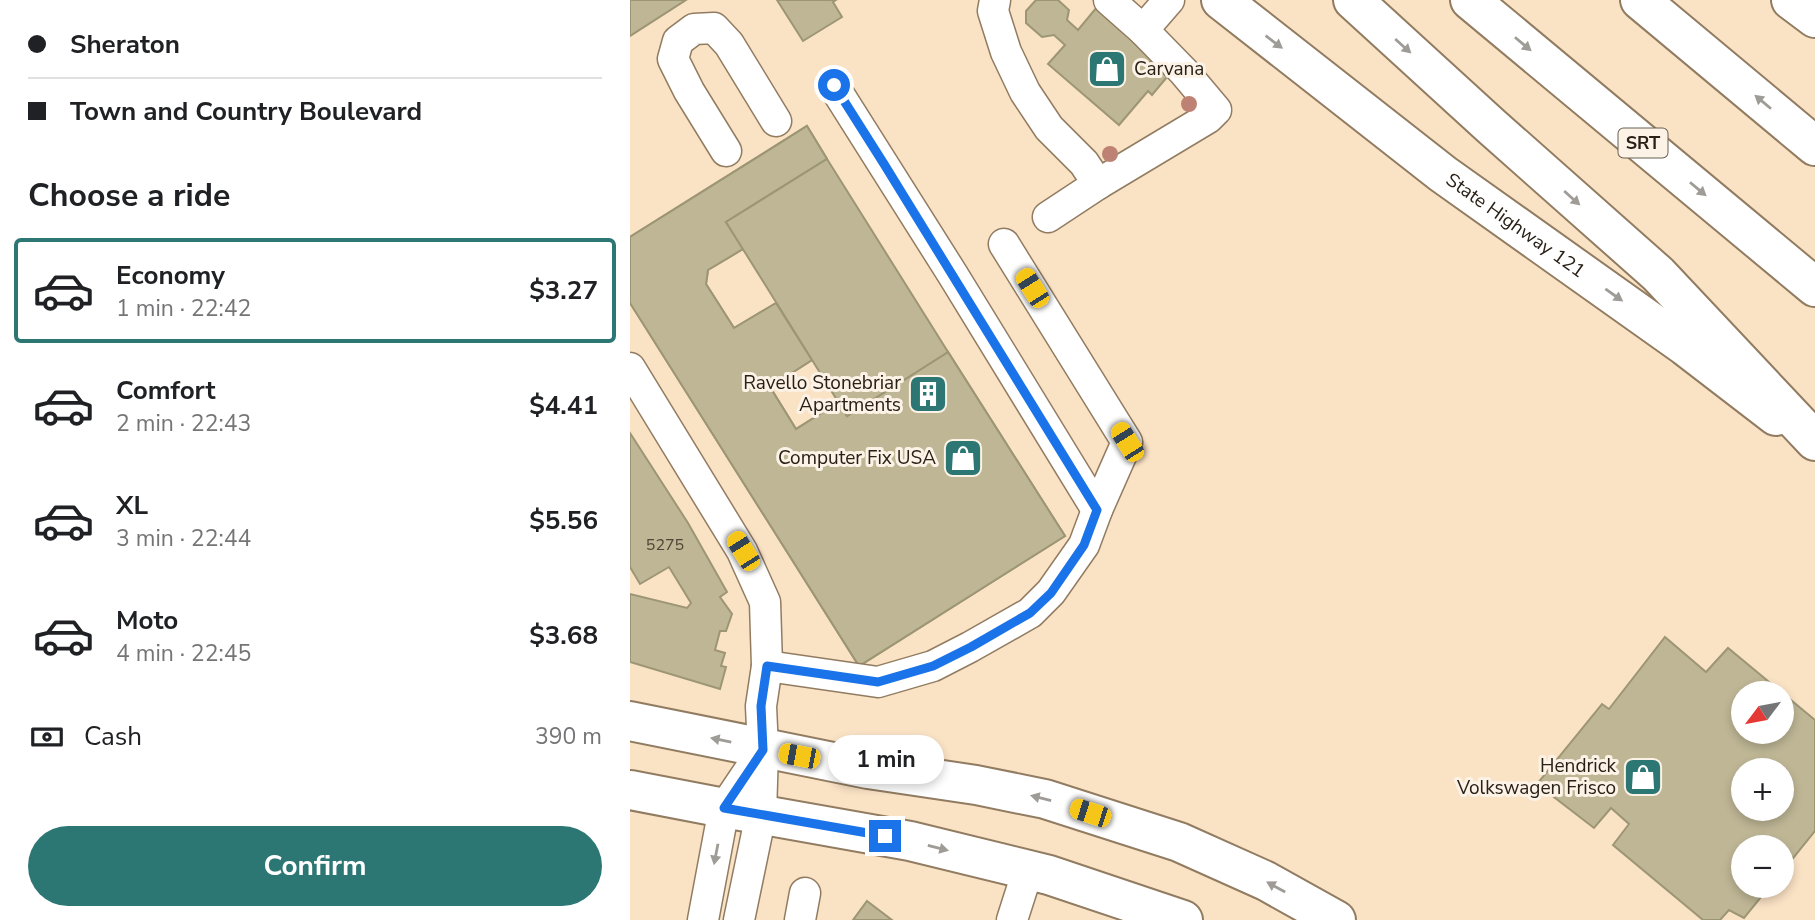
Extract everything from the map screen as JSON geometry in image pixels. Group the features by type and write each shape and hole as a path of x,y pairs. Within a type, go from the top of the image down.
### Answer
{"main road":[{"name":"State Highway 121","path":"1221,0 1443,174 1685,346 1815,443"},
{"path":"1353,0 1658,274 1815,443"},
{"name":"SRT","path":"1470,0 1815,287"},
{"path":"1640,0 1815,146"},
{"path":"1791,0 1815,18"},
{"path":"630,721 763,750 1045,799 1179,842 1265,881 1336,920"},
{"path":"630,790 910,841 1049,875 1183,920"}],"lane":[{"path":"995,0 993,11 1006,52 1025,92 1049,128 1084,163 1098,184"},
{"path":"1048,217 1208,118 1216,110 1184,72 1109,0"},
{"path":"1143,30 1169,0"},
{"path":"726,151 673,59 678,41 694,29 714,28 729,44 776,121"},
{"path":"834,85 1097,510"},
{"path":"767,666 878,682 933,666 1030,613 1051,593 1084,545 1127,442 1004,244"},
{"path":"630,368 743,551 765,602 767,666 761,706 763,750 703,920"},
{"path":"739,920 742,811"},
{"path":"1012,920 1028,870"}],"building":[{"path":"630,0 686,0 630,36"},
{"path":"777,0 836,0 833,2 842,17 803,41"},
{"path":"1036,0 1058,0 1069,10 1067,20 1078,30 1097,7 1154,57 1150,62 1167,77 1152,95 1148,91 1119,125 1048,64 1065,45 1054,35 1042,37 1026,23 1026,11"},
{"name":"Ravello Stonebriar Apartments","path":"807,126 827,159 726,222 743,249 708,270 706,284 734,328 776,303 812,360 770,387 796,429 839,402 847,416 948,352 1065,536 859,666 630,303 630,237","holes":["911,432 957,504 874,557 828,485"]},
{"name":"Ravello Stonebriar Apartments","path":"807,126 827,159 726,222 743,249 708,270 706,284 734,328 776,303 812,360 770,387 796,429 839,402 847,416 948,352 1065,536 859,666 630,303 630,237"},
{"path":"827,159 948,352 847,416 726,222"},
{"path":"630,433 688,523 727,592 720,597 732,614 726,631 720,631 715,650 725,653 721,666 726,667 720,689 630,662 630,594 687,608 691,603 669,567 640,584 630,567"},
{"name":"Hendrick Volkswagen Frisco","path":"1665,637 1706,672 1728,648 1768,681 1731,681 1731,744 1794,744 1794,703 1815,720 1815,831 1794,857 1794,835 1731,835 1731,898 1760,898 1744,918 1729,910 1720,920 1703,920 1613,845 1629,824 1611,808 1594,828 1537,784 1602,704 1609,709"},
{"path":"867,901 892,920 853,920"}],"place":[{"name":"Carvana","path":"1107,69"},
{"name":"Ravello Stonebriar Apartments","path":"928,394"},
{"name":"Computer Fix USA","path":"963,458"},
{"name":"Hendrick Volkswagen Frisco","path":"1643,777"}],"route":[{"path":"834,85 1097,510 1084,545 1051,593 1030,613 933,666 878,682 767,666 761,706 763,750 724,808 885,836"}]}
